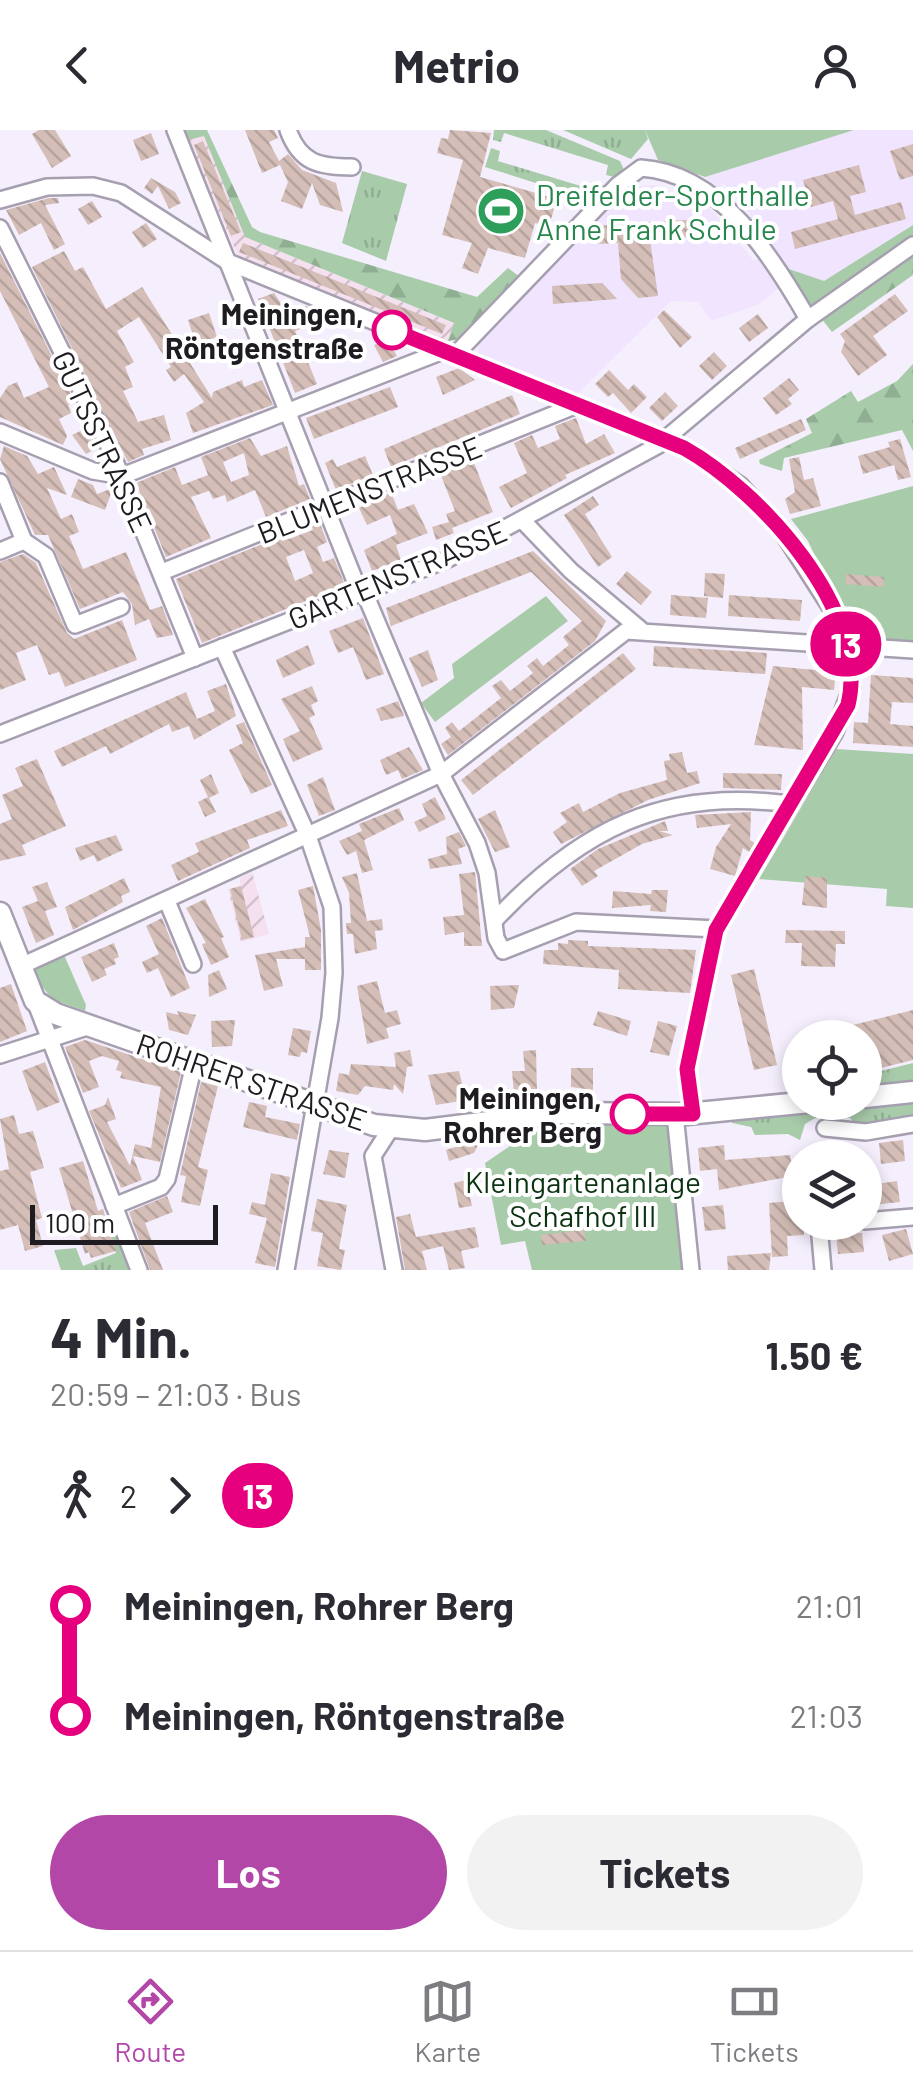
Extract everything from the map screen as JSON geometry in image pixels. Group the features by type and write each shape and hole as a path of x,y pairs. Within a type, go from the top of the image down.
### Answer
{"main road":[{"path":"0,913 35,1001"},
{"name":"ROHRER STRASSE","path":"35,1001 90,1026 195,1060 317,1108 391,1128 425,1130 560,1113 684,1114 782,1105"},
{"path":"882,1095 913,1092"}],"street":[{"path":"175,130 326,508 441,774 477,843 504,952 576,922 716,930"},
{"path":"288,130 300,154 311,162 352,167"},
{"path":"0,432 93,471 122,476 449,353 618,185 641,168 679,175 711,193 790,286 808,318"},
{"path":"0,200 15,192 47,186 112,190 174,224 228,262 700,457 756,500 814,579 847,646 852,686 848,705 716,930 687,1069 684,1114 690,1270"},
{"name":"GUTSSTRASSE","path":"0,228 122,476 195,658"},
{"name":"GARTENSTRASSE","path":"0,734 448,559 522,521 663,442 808,318 913,245"},
{"name":"BLUMENSTRASSE","path":"162,572 577,405"},
{"path":"0,482 24,541 46,556 75,625 120,608"},
{"path":"522,521 571,572 640,629"},
{"path":"0,550 24,541"},
{"path":"21,966 441,774 626,631 913,650"},
{"path":"222,647 308,836 331,899 334,928 334,973 317,1108 286,1270"},
{"path":"494,920 565,854 631,819 710,799 789,804"},
{"path":"167,900 193,964"},
{"path":"35,1001 139,1270"},
{"path":"0,1055 90,1026"},
{"path":"114,1206 161,1187 168,1179 195,1060"},
{"path":"825,1128 866,1132 913,1124"},
{"path":"391,1128 373,1156 394,1270"},
{"path":"882,1220 913,1217"},
{"path":"820,1240 822,1270"}],"shaded area":[{"path":"854,130 913,130 913,225 824,281 783,267 742,221 751,215 732,191 723,183 719,188 705,177"},
{"path":"204,135 245,237 455,324 448,341 238,256 188,140"},
{"path":"653,185 711,209 754,261 760,257 779,288 757,305 711,321 698,302 671,301 575,396 479,356 477,343 487,329 608,203 613,208 634,187"},
{"path":"252,872 269,934 241,942 228,889 240,886 240,878"}],"green space":[{"path":"184,130 207,130 252,227 260,232 477,297 508,268 520,277 460,339 448,341 454,323 245,237 204,136 188,140"},
{"path":"494,130 546,130 620,161 625,172 618,178 606,175 608,165 504,133 501,142 493,140"},
{"path":"563,130 645,130 648,139 631,159"},
{"path":"645,130 854,130 705,177 658,160"},
{"path":"491,148 500,151 498,161 594,190 597,181 606,187 593,201 485,167"},
{"path":"362,171 407,184 386,261 342,243"},
{"path":"913,225 913,250 812,307 783,267 824,281"},
{"path":"913,250 913,275 832,332 821,318"},
{"path":"913,364 913,451 902,430 784,458 782,471 760,464 759,460 812,433 806,419 851,391 858,402 897,381"},
{"path":"913,486 913,642 860,638 851,634 808,541 791,519"},
{"path":"546,596 568,621 435,722 421,703 454,678 452,664"},
{"path":"836,749 913,754 913,908 886,906 887,889 759,879"},
{"path":"64,955 86,1005 85,1011 52,999 34,976 37,968"},
{"path":"913,1063 913,1086 882,1089 882,1071"},
{"path":"913,1100 913,1121 859,1129 852,1120 882,1120 882,1103"},
{"path":"782,1113 782,1120 812,1120 805,1124 800,1140 788,1134 755,1135 751,1127 732,1123 732,1118"},
{"name":"Kleingartenanlage Schafhof III","path":"671,1124 685,1270 532,1270 525,1241 501,1245 485,1163 529,1133 573,1126"},
{"path":"110,1216 130,1270 61,1270 54,1250 76,1248 83,1266 116,1253 106,1217"}],"building":[{"path":"55,130 71,156 52,168 32,134"},
{"path":"245,130 274,130 278,138 269,142 279,161 288,154 302,170 336,183 343,212 320,205 312,183 302,209 281,201 288,182 280,165 262,173"},
{"name":"Dreifelder-Sporthalle Anne Frank Schule","path":"450,130 491,133 480,177 557,199 549,226 535,223 525,258 488,248 478,274 462,268 472,243 442,235 463,160 437,153 441,138 448,139"},
{"path":"151,133 159,154 141,161 133,140"},
{"path":"203,141 241,232 231,236 194,145"},
{"path":"913,144 913,176 900,180 890,151"},
{"path":"859,165 866,192 850,196 855,215 901,202 906,219 795,249 791,232 838,219 833,201 811,207 803,180"},
{"path":"151,178 175,192 181,203 169,209 158,186 152,194 144,188"},
{"path":"58,198 59,203 45,205 65,244 54,250 41,223 19,235 6,210"},
{"path":"92,201 102,217 88,225 78,209"},
{"path":"700,219 701,236 650,240 658,296 638,298 621,279 618,243 597,244 596,226"},
{"path":"146,223 157,239 143,248 132,232"},
{"path":"243,243 446,325 442,334 239,252"},
{"path":"64,251 75,271 83,267 106,309 142,287 212,398 213,392 242,380 244,387 262,380 273,405 193,433 186,413 204,402 184,374 174,382 166,370 171,367 139,317 117,331 134,362 125,367 133,387 123,391 138,422 164,415 171,440 142,449 144,455 128,462 32,267"},
{"path":"0,253 75,402 68,405 71,413 59,419 67,436 63,445 0,417 0,398 8,386 17,382 24,398 49,387 0,291"},
{"path":"602,283 617,299 553,304 552,286"},
{"path":"274,293 282,305 306,306 323,313 311,317 314,324 295,331 317,384 295,393 258,299"},
{"path":"895,294 908,311 873,336 887,355 858,376 841,352 845,341 840,334"},
{"path":"664,310 692,337 680,348 657,317"},
{"path":"209,313 217,337 196,344 188,320"},
{"path":"758,314 768,328 749,342 739,328"},
{"path":"388,340 397,356 383,362 374,345"},
{"path":"714,352 727,366 712,380 699,366"},
{"path":"459,368 475,380 443,395 436,377"},
{"path":"609,370 628,390 634,384 647,397 631,413 613,393 608,397 595,384"},
{"path":"789,378 799,390 788,399 792,404 776,415 763,398"},
{"path":"390,387 398,407 314,439 306,418"},
{"path":"665,392 678,406 662,421 649,408"},
{"path":"512,395 520,414 391,467 384,449"},
{"path":"576,418 586,444 604,434 615,453 565,475 567,478 511,508 499,487 527,473 514,443 532,435 538,448 560,439 555,426"},
{"path":"801,419 806,430 740,459 735,448"},
{"path":"87,428 97,448 86,454 72,435"},
{"path":"250,438 261,456 287,446 299,486 304,484 310,499 266,517 255,490 227,502 225,495 213,499 209,491 191,497 211,538 166,557 136,483 175,467 182,485 208,475 201,457","holes":["244,453 249,475 231,482 223,462"]},
{"path":"900,439 911,477 898,480 894,465 863,474 858,456 890,447 888,442"},
{"path":"4,446 27,456 38,474 54,467 67,495 47,488 61,519 72,514 79,532 69,536 83,569 126,552 150,610 162,606 173,635 157,638 149,619 135,625 132,604 123,592 80,609 48,535 35,535 0,459"},
{"path":"365,456 373,475 336,490 325,463 333,459 337,467"},
{"path":"799,457 804,480 813,478 821,506 790,514 785,499 795,492 789,459"},
{"path":"473,460 493,512 452,528 454,533 436,540 432,527 449,522 446,514 455,511 440,473"},
{"path":"78,479 93,485 97,494 113,488 105,510 71,497"},
{"path":"391,492 398,510 414,504 428,533 396,545 401,560 372,571 364,550 397,534 390,515 367,525 359,508"},
{"path":"593,496 599,505 585,514 612,557 598,567 564,515"},
{"path":"319,521 327,542 317,547 323,562 334,558 345,585 202,643 176,579 287,534 289,539 313,530 311,524","holes":["304,550 313,573 295,581 286,557"]},
{"path":"533,551 606,621 595,641 448,755 441,744 451,737 445,728 452,722 459,731 501,698 492,686 501,680 510,691 533,673 527,666 537,658 543,666 569,645 563,637 582,621 531,572 391,626 386,608"},
{"path":"23,554 36,563 67,633 74,639 122,620 137,660 65,687 59,672 49,675 37,645 16,653 26,680 0,690 0,562"},
{"path":"627,571 652,592 641,605 616,584"},
{"path":"705,573 725,574 723,598 704,596"},
{"path":"846,574 884,577 883,587 846,584"},
{"path":"671,595 708,598 706,618 670,615"},
{"path":"729,595 802,600 800,621 728,616"},
{"path":"363,618 384,674 366,680 353,647 338,653 329,631"},
{"path":"308,645 315,664 283,678 276,660"},
{"path":"654,646 767,653 765,674 653,666"},
{"path":"428,650 438,680 422,687 409,658"},
{"path":"623,653 636,669 473,795 461,780"},
{"path":"773,666 836,672 834,690 802,687 803,750 754,745"},
{"path":"871,675 913,678 913,703 892,702 890,724 913,726 913,747 853,743 854,722 868,723"},
{"path":"226,684 236,716 194,740 189,726 172,732 169,724 110,754 106,746 62,767 54,751 186,692 197,719 215,711 207,691"},
{"path":"312,686 318,701 311,705 315,715 309,718 323,749 293,762 283,739 300,731 281,699"},
{"path":"398,701 404,716 381,721 376,709"},
{"path":"244,722 272,785 251,794 229,750 243,743 236,725"},
{"path":"409,747 423,770 402,779 398,770 386,775 380,760"},
{"path":"682,752 687,773 697,771 700,783 648,800 561,844 553,832 567,822 560,813 579,803 583,812 620,793 667,780 664,761 670,760 669,754"},
{"path":"37,759 66,826 22,845 26,855 0,861 0,824 12,819 2,795 23,786 15,768"},
{"path":"723,773 782,774 781,790 723,788"},
{"path":"211,774 219,793 209,798 216,812 205,817 198,802 208,797 200,780"},
{"path":"323,777 335,810 319,816 307,785"},
{"path":"435,797 446,819 419,832 414,822 427,816 422,804"},
{"path":"399,808 404,820 364,840 373,870 362,873 356,851 347,855 339,841 362,831 359,824"},
{"path":"281,810 288,826 247,840 250,848 178,881 171,865 199,852 195,843"},
{"path":"495,810 510,847 495,852 478,819"},
{"path":"751,812 750,840 755,843 749,852 743,848 735,876 710,869 716,847 731,824 697,828 695,815"},
{"path":"665,821 668,831 659,831 673,835 642,844 594,871 598,876 582,886 570,869 598,849"},
{"path":"459,832 466,846 458,849 462,864 430,869 428,859 447,854 446,837"},
{"path":"116,835 123,850 97,862 94,855 80,861 75,848"},
{"path":"475,872 482,946 464,946 464,932 445,935 443,917 464,915 459,874"},
{"path":"357,873 367,921 382,919 383,930 375,931 377,949 355,954 353,934 347,934 346,923 351,923 349,893 342,877"},
{"path":"805,876 827,878 827,908 802,905"},
{"path":"124,878 130,892 121,896 123,902 73,930 65,907"},
{"path":"47,882 57,907 45,911 54,935 36,943 22,907 38,901 32,887"},
{"path":"241,886 254,937 242,940 230,889"},
{"path":"313,886 321,930 321,970 305,970 305,959 276,959 283,986 264,991 255,955 305,947 305,937 310,937 298,890"},
{"path":"652,890 668,890 666,912 650,911 651,905 612,908 613,891 651,894"},
{"path":"205,899 224,937 221,938 229,957 211,965 202,944 206,943 186,908"},
{"path":"162,918 190,988 171,997 158,968 147,973 142,962 159,954 146,926"},
{"path":"786,930 845,931 845,944 836,944 835,967 801,966 802,943 785,943"},
{"path":"568,940 588,941 588,946 696,950 690,993 618,989 619,970 543,964 544,950 558,950 558,943 568,944"},
{"path":"114,943 119,957 114,959 116,964 104,969 107,975 92,982 81,957"},
{"path":"754,969 777,1065 754,1070 731,975"},
{"path":"219,970 227,989 209,997 208,975"},
{"path":"377,981 385,1013 397,1010 401,1024 386,1028 389,1038 367,1044 357,986"},
{"path":"11,984 27,1031 0,1042 0,988"},
{"path":"519,985 514,1008 491,1010 490,986"},
{"path":"913,1010 913,1060 882,1068 882,1020 873,1020"},
{"path":"177,1011 196,1015 188,1035 169,1030 166,1012 179,1015"},
{"path":"598,1011 631,1021 627,1036 593,1025"},
{"path":"235,1020 232,1046 212,1047 211,1021"},
{"path":"658,1021 677,1026 669,1056 650,1052"},
{"path":"293,1028 311,1031 307,1053 301,1052 300,1057 288,1055"},
{"path":"85,1040 181,1072 160,1162 133,1156 142,1180 121,1188 89,1111 105,1105 108,1097 116,1119 107,1122 130,1166 135,1144 151,1148 161,1087 120,1078 122,1072 116,1070 119,1061 102,1056 89,1061 99,1087 83,1093 65,1047"},
{"path":"410,1050 413,1066 407,1067 403,1094 394,1084 393,1090 365,1086 358,1095 336,1091 339,1073 349,1075 351,1064 396,1067 394,1053"},
{"path":"536,1050 537,1092 514,1093 512,1071 525,1071 523,1051"},
{"path":"45,1062 60,1102 37,1111 22,1071"},
{"path":"571,1068 593,1068 593,1090 571,1087"},
{"path":"459,1071 466,1100 436,1105 428,1075"},
{"path":"201,1082 218,1086 198,1167 208,1170 200,1206 181,1202 186,1176 180,1175"},
{"path":"249,1102 267,1106 265,1117 300,1124 297,1140 243,1127"},
{"path":"14,1115 19,1134 33,1131 44,1168 30,1172 42,1218 36,1220 43,1246 25,1251 18,1225 0,1230 0,1171 9,1169 0,1119"},
{"path":"903,1140 905,1161 882,1164 882,1143"},
{"path":"471,1142 478,1145 474,1153 449,1161 446,1150"},
{"path":"724,1145 725,1160 782,1156 782,1178 719,1190 717,1169 700,1171 698,1148"},
{"path":"329,1150 349,1153 345,1178 323,1174"},
{"path":"83,1161 98,1211 103,1209 116,1251 91,1258 89,1252 85,1254 59,1168"},
{"path":"271,1173 290,1177 275,1267 255,1263 267,1218 249,1214 252,1202 265,1205"},
{"path":"466,1180 472,1206 459,1208 454,1183"},
{"path":"897,1181 900,1202 882,1204 882,1183"},
{"path":"167,1196 173,1212 145,1223 163,1270 150,1270 129,1212"},
{"path":"317,1199 347,1205 339,1249 345,1250 341,1270 317,1266 323,1233 311,1231"},
{"path":"782,1202 782,1240 787,1240 788,1256 772,1257 769,1203"},
{"path":"723,1205 726,1229 705,1231 702,1207"},
{"path":"410,1214 416,1237 475,1227 479,1247 461,1251 465,1268 449,1270 443,1246 422,1251 427,1270 405,1270 396,1217"},
{"path":"906,1229 913,1254 889,1261 882,1235"},
{"path":"584,1230 586,1241 542,1245 541,1235"},
{"path":"837,1240 863,1240 864,1252 838,1254"},
{"path":"771,1253 769,1270 728,1270 727,1256"}],"bus line":[{"name":"13","path":"392,330 684,448 723,472 756,500 783,533 822,592 847,646 852,686 848,705 716,930 687,1069 693,1114 630,1114"}],"place":[{"name":"Dreifelder-Sporthalle Anne Frank Schule","path":"501,211"},
{"name":"Meiningen, Röntgenstraße","path":"392,330"},
{"name":"Meiningen, Rohrer Berg","path":"630,1114"}]}
